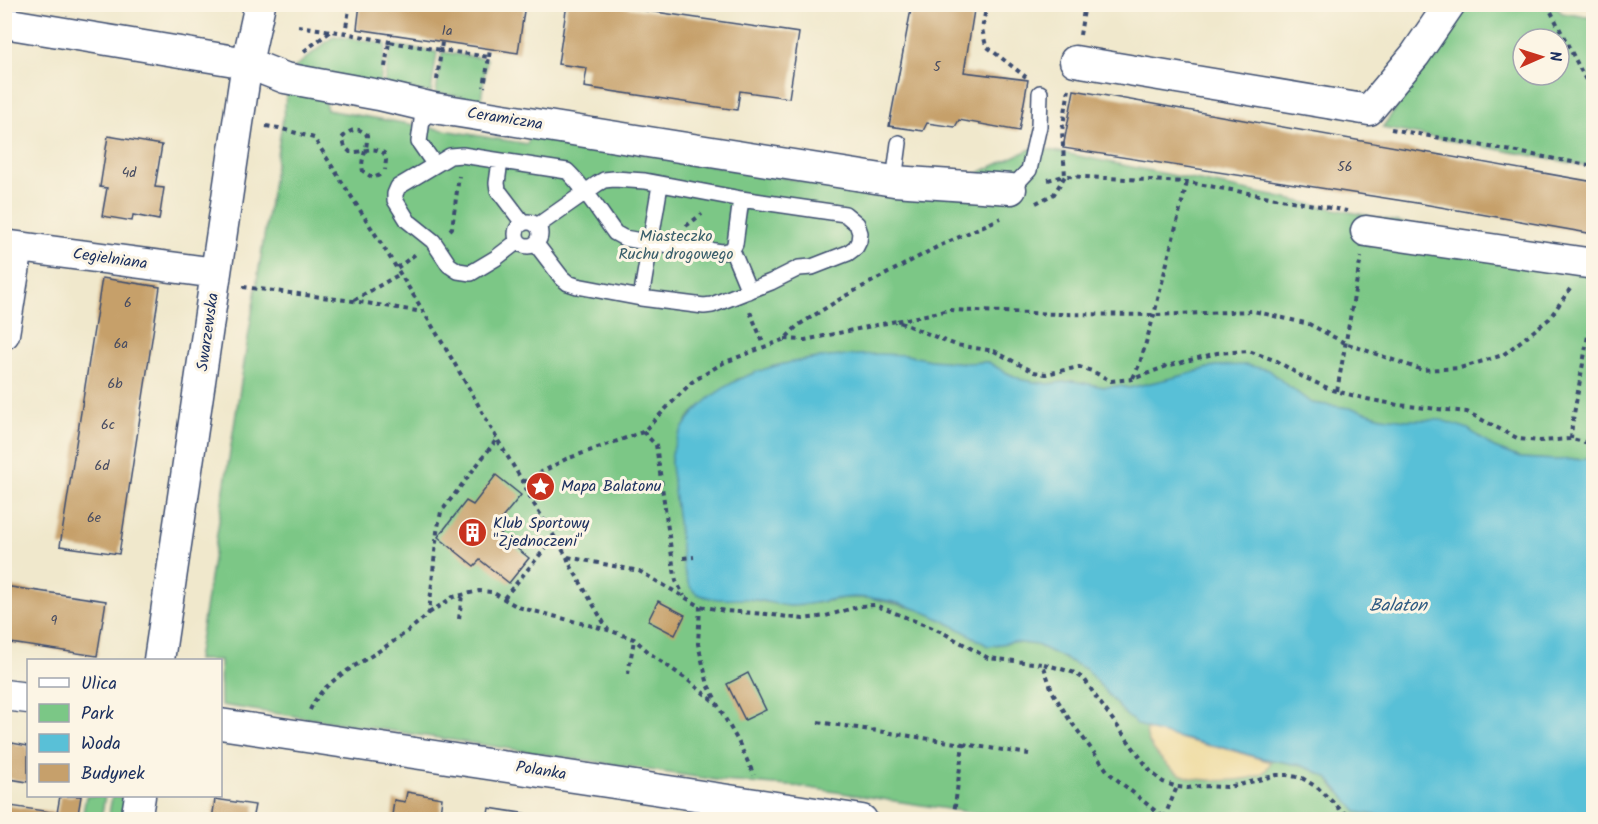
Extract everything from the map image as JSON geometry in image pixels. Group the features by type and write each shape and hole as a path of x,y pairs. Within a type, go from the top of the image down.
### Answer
{"street":[{"name":"Swarzewska","path":"159,659 247,63 260,4"},
{"path":"1073,70 1369,110 1415,55 1450,4"},
{"name":"Ceramiczna","path":"4,23 247,63 285,78 379,95 434,108 1018,202"},
{"path":"1366,231 1587,263"},
{"path":"4,334 11,246"},
{"name":"Cegielniana","path":"11,246 216,273"},
{"path":"4,695 27,698"},
{"name":"Polanka","path":"222,724 862,819"},
{"path":"136,819 140,797"}],"lane":[{"path":"1018,202 1029,170 1039,126 1040,93"},
{"path":"434,108 422,120 419,142 435,165"},
{"path":"894,181 899,143"},
{"path":"518,241 471,273 458,272 449,265 433,242 408,221 395,200 395,194 398,187 450,156 462,155 567,171 615,233 624,238 722,252 732,250"},
{"path":"500,161 498,190 530,225 540,230 540,237 536,244 528,247 518,241 516,233 519,226 530,225 604,180 614,179 845,214 857,224 860,233 856,247 848,254 812,267 799,268 749,291 704,306 641,298 568,283 536,244"},
{"path":"641,298 660,185"},
{"path":"741,199 735,244 732,250 749,291"}],"path":[{"path":"345,33 350,4"},
{"path":"987,4 982,29 986,46 1023,73 1040,93"},
{"path":"1547,4 1593,96"},
{"path":"298,26 489,57"},
{"path":"297,57 330,32"},
{"path":"379,95 390,34"},
{"path":"434,108 442,42"},
{"path":"480,114 490,49"},
{"path":"785,339 797,326 845,297 1018,202 1054,194 1065,176 1062,131 1073,70"},
{"path":"279,128 314,138 460,372 608,630"},
{"path":"1382,128 1593,166"},
{"path":"366,150 361,165 363,171 373,178 385,173 384,153 376,148 366,150 357,152 350,152 345,147 342,138 354,129 362,130 367,135 366,150"},
{"path":"1065,176 1187,182 1369,215 1337,391"},
{"path":"1133,379 1154,315 1187,182"},
{"path":"681,247 683,228 711,207 712,194"},
{"path":"523,482 566,459 643,432 692,382 723,363 785,339 805,339 949,310 1154,315 1254,311 1309,324 1345,343 1422,370 1460,368 1503,355 1549,319 1567,296 1577,274 1587,263"},
{"path":"353,301 400,274"},
{"path":"252,289 423,312"},
{"path":"1570,439 1593,302"},
{"path":"896,321 956,345 994,351 1034,372 1046,374 1079,367 1111,381 1133,379 1217,353 1249,351 1337,391 1398,405 1467,412 1519,439 1528,441 1570,439 1593,444"},
{"path":"643,432 657,446 676,580 686,598"},
{"path":"429,613 441,512 497,439"},
{"path":"504,598 554,538"},
{"path":"567,557 639,571 700,606 725,611 802,619 826,616 860,606 875,605 940,631 988,658 1043,664 1075,673 1085,680 1151,772 1163,782 1177,787 1227,787 1257,782 1277,775 1302,777 1318,788 1343,812 1357,819"},
{"path":"683,558 694,557"},
{"path":"300,735 315,699 330,683 389,645 453,597 479,591 492,592 518,607 634,639 717,704"},
{"path":"459,619 462,595"},
{"path":"700,606 698,644 708,685 758,784 763,805"},
{"path":"628,674 634,639"},
{"path":"1043,664 1052,691 1068,720 1109,773 1164,819 1177,787"},
{"path":"818,722 1029,754"},
{"path":"954,814 963,744"}],"green space":[{"path":"1468,5 1554,5 1562,13 1593,18 1593,167 1382,128"},
{"path":"334,36 386,44 380,84 293,69"},
{"path":"391,45 437,52 431,93 384,85"},
{"path":"442,52 487,59 481,100 436,93"},
{"name":"Miasteczko Ruchu drogowego","path":"287,92 323,94 327,110 527,144 531,134 895,197 972,176 1035,147 1593,262 1593,459 1520,458 1494,448 1468,429 1381,417 1356,409 1311,403 1269,370 1216,366 1129,388 1104,387 1073,381 1048,384 1022,380 988,362 930,360 906,355 810,359 775,366 738,379 710,398 689,417 677,440 671,461 683,562 749,599 790,606 844,598 870,598 921,610 967,632 988,646 1013,642 1037,645 1086,669 1126,715 1184,739 1224,747 1256,757 1300,765 1328,778 1336,790 1380,816 1414,815 1439,819 1013,819 803,787 722,781 222,705 222,659 197,659"},
{"path":"86,797 105,797 101,819 82,819"},
{"path":"112,797 126,797 122,819 108,820"}],"sand":[{"path":"1147,729 1271,762 1263,773 1243,779 1192,778 1176,772 1164,762 1149,742"}],"water":[{"name":"Balaton","path":"879,354 966,363 988,362 1022,380 1048,384 1073,381 1104,387 1129,388 1216,366 1246,365 1269,370 1311,403 1356,409 1381,417 1441,420 1468,429 1494,448 1520,458 1593,459 1593,819 1439,820 1414,815 1380,816 1357,812 1328,778 1300,765 1256,757 1224,747 1152,731 1137,724 1126,715 1086,669 1037,645 1013,642 988,646 930,614 883,600 850,597 790,606 751,599 714,598 696,593 691,589 683,564 671,463 677,438 690,418 720,391 762,370 808,360"}],"building":[{"path":"360,4 525,4 518,53 357,29"},
{"path":"567,4 622,4 622,7 799,33 789,98 740,91 737,110 584,87 587,68 558,64"},
{"path":"912,4 975,4 964,72 1028,80 1019,131 959,120 955,127 927,123 923,131 889,126"},
{"path":"1074,90 1594,182 1594,234 1423,204 1063,148"},
{"path":"108,136 162,145 155,187 164,188 159,220 133,215 132,221 102,216 107,188 100,187"},
{"path":"102,278 160,287 119,554 60,546"},
{"name":"Klub Sportowy \"Zjednoczeni\"","path":"496,475 521,495 498,523 505,529 500,535 529,558 509,583 480,560 474,566 438,537 466,501 473,505"},
{"path":"4,586 106,601 97,656 4,642"},
{"path":"658,601 685,615 675,635 648,621"},
{"path":"748,673 766,710 745,720 727,684"},
{"path":"7,742 27,746 27,782 4,778 4,756"},
{"path":"407,792 442,798 439,820 402,820 402,818 392,816 394,800 405,802"},
{"path":"60,797 81,797 77,820 4,820 4,805 57,813"},
{"path":"215,799 255,805 252,820 212,820"},
{"path":"489,808 553,818 553,820 487,820"}],"place":[{"name":"Mapa Balatonu","path":"540,486"},
{"name":"Klub Sportowy \"Zjednoczeni\"","path":"472,532"}]}
